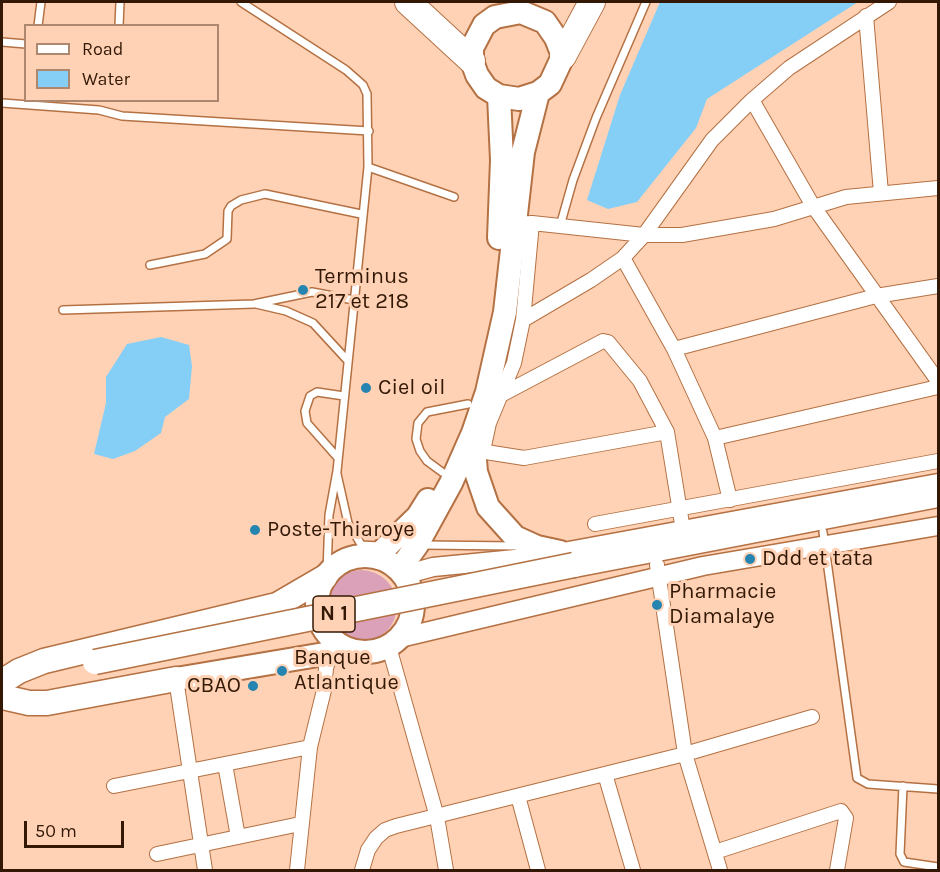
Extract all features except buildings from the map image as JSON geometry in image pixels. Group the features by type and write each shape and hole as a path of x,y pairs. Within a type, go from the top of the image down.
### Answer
{"highway":[{"path":"408,2 472,60"},
{"path":"563,56 592,2"},
{"name":"N 1","path":"655,558 939,495"},
{"name":"N 1","path":"3,690 570,566 824,539 939,512"},
{"path":"176,679 47,703 29,703 3,690 19,671 44,661 277,605 326,575"}],"main road":[{"path":"510,7 533,15 544,12 563,56 550,84 538,93 519,99 499,96 486,88 477,75 472,60 472,48 481,30 510,7"},
{"path":"338,649 318,618 317,597 326,575 339,564 353,557 388,549 450,483 473,433 500,342 523,223 523,152 538,93"},
{"path":"388,549 418,516 442,472 468,404 487,329 498,248 502,160 499,96"},
{"path":"473,433 476,472 488,507 515,537 570,566"},
{"path":"176,679 338,649 376,652 394,643 413,615 411,587 388,549"},
{"path":"388,549 402,573"}],"street":[{"path":"523,320 591,280 623,258 644,236 693,163 752,100 789,68 889,2"},
{"path":"866,16 881,193"},
{"path":"752,100 813,206 939,381"},
{"path":"667,432 524,458 486,452 484,446 489,423 514,363 523,320 523,223 644,236 712,232 793,214 846,197 939,188"},
{"path":"623,258 674,349 715,438 730,500"},
{"path":"674,349 876,296 939,286"},
{"path":"501,395 603,341 608,342 640,381 667,432 682,508 683,530"},
{"path":"715,438 939,387"},
{"path":"595,524 939,461"},
{"path":"446,870 437,818 394,643 655,558 683,530 939,483"},
{"path":"824,539 939,526"},
{"path":"655,558 685,754 720,870"},
{"path":"402,573 433,567 497,562 570,566"},
{"path":"297,870 300,824 310,747 338,649"},
{"path":"176,679 205,870"},
{"path":"362,870 368,850 385,830 685,754 812,717"},
{"path":"114,786 310,747"},
{"path":"225,764 238,837"},
{"path":"605,774 633,870"},
{"path":"518,796 538,870"},
{"path":"715,852 841,811 846,818 837,870"},
{"path":"157,854 300,824"}],"lane":[{"path":"38,24 41,2"},
{"path":"118,24 120,2"},
{"path":"241,2 356,77 367,94 368,167 361,214 337,471 329,515 326,575"},
{"path":"560,226 573,180 596,118 646,2"},
{"path":"2,42 24,44"},
{"path":"2,103 99,110 122,116 369,130"},
{"path":"368,167 454,197"},
{"path":"150,265 205,254 227,239 228,211 231,206 242,200 265,194 361,214"},
{"path":"63,310 254,303 312,292 354,300"},
{"path":"254,303 286,311 313,322 348,361"},
{"path":"338,458 307,423 305,411 310,396 317,392 344,396"},
{"path":"442,472 427,461 420,450 416,439 418,423 427,412 468,404"},
{"path":"337,471 348,523 388,549 537,547"},
{"path":"824,539 857,778 868,784 939,789"},
{"path":"903,786 900,854 904,862 939,867"}],"shaded area":[{"path":"361,570 381,576 391,586 397,606 391,626 381,636 361,642 341,636 331,626 325,606 331,586 341,576"}],"water":[{"path":"660,2 858,2 707,99 696,128 637,202 608,209 587,200 620,95"},
{"path":"161,337 189,345 192,366 189,399 165,417 161,433 135,451 113,459 94,454 106,403 106,377 127,344"}],"place":[{"name":"Terminus 217 et 218","path":"303,290"},
{"name":"Ciel oil","path":"366,388"},
{"name":"Poste-Thiaroye","path":"255,530"},
{"name":"Ddd et tata","path":"750,559"},
{"name":"Pharmacie Diamalaye","path":"657,605"},
{"name":"Banque Atlantique","path":"282,671"},
{"name":"CBAO","path":"253,686"}]}
